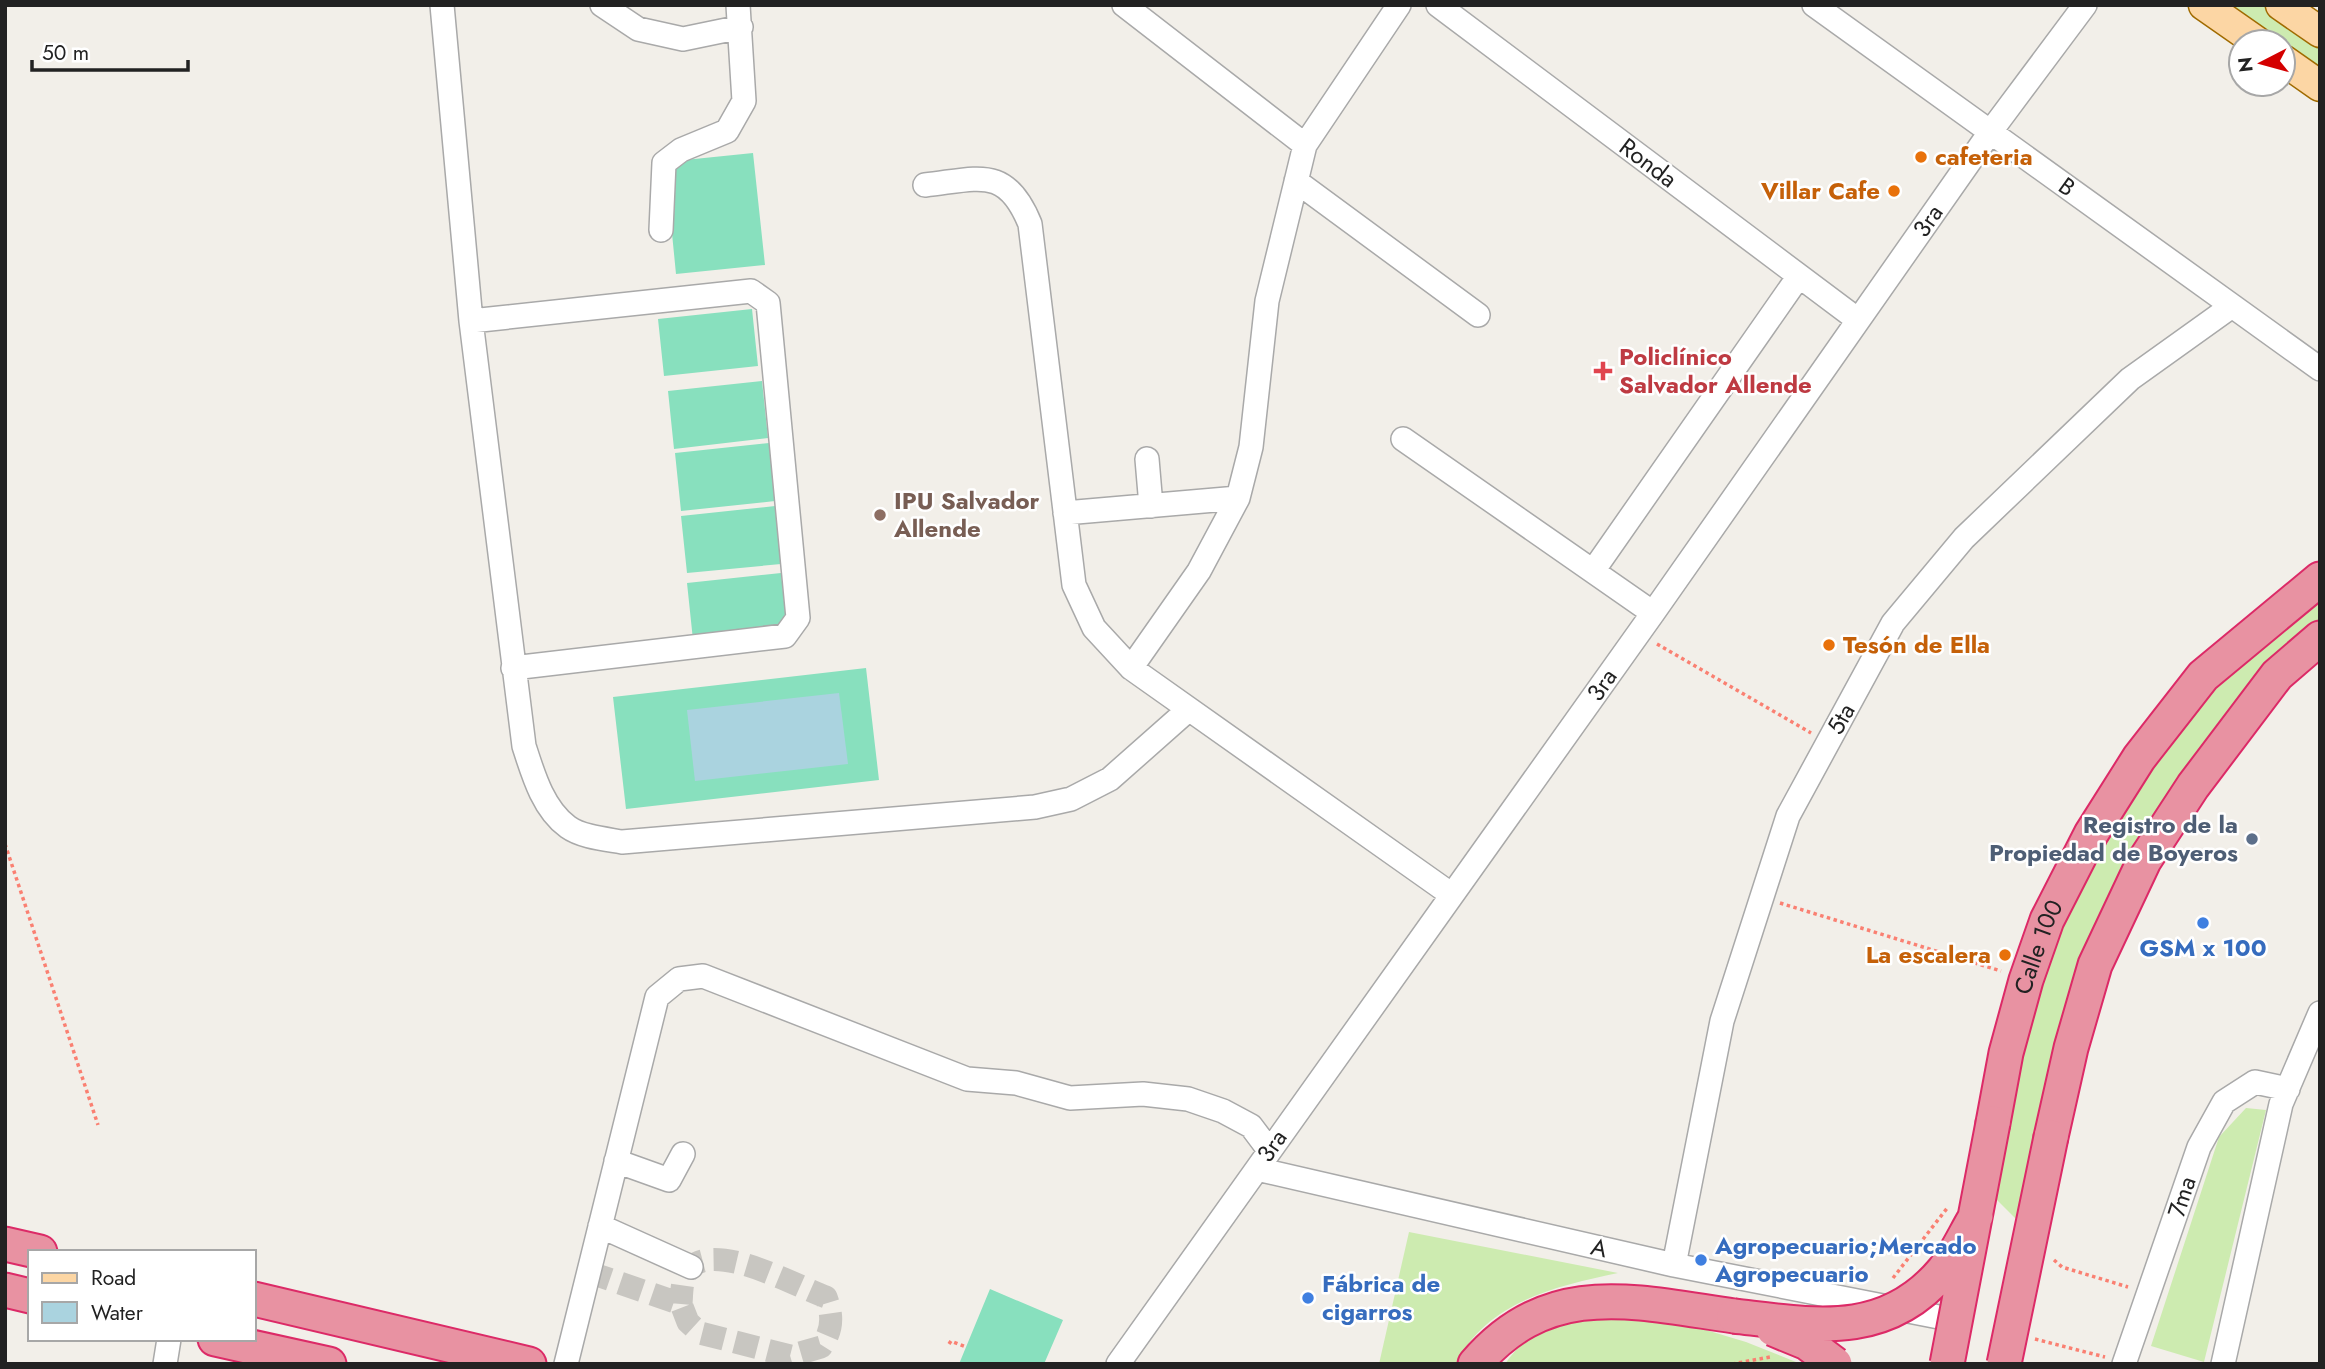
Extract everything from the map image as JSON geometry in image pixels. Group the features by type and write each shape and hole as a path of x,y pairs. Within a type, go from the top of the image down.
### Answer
{"highway":[{"name":"Calle 100","path":"1947,1364 1965,1208 1993,1123 2006,1053 2026,980 2047,920 2091,834 2139,758 2203,676 2320,579"},
{"path":"2004,1364 2071,1048 2095,965 2144,861 2193,786 2277,675 2320,638"},
{"path":"1475,1364 1496,1341 1518,1326 1567,1304 1632,1302 1827,1325 1879,1318 1908,1304 1928,1288 1945,1269 1965,1208"},
{"path":"5,1244 31,1250"},
{"path":"5,1290 28,1296"},
{"path":"256,1299 529,1364"},
{"path":"1734,1316 1786,1333 1807,1343 1835,1364"},
{"path":"1492,1364 1518,1326"},
{"path":"224,1341 330,1364"}],"main road":[{"path":"2204,5 2237,28"},
{"path":"2281,5 2320,32"},
{"path":"2297,70 2320,86"}],"street":[{"path":"442,5 471,321 524,746 535,780 552,809 569,828 622,842 1035,807 1071,799 1110,779 1188,710"},
{"path":"602,5 638,29 683,39 740,16 744,101 727,131 681,150 664,163 661,230"},
{"path":"1124,5 1305,145"},
{"path":"1130,668 1199,571 1238,498 1251,447 1267,301 1305,145 1399,5"},
{"name":"Ronda","path":"1438,5 1858,320"},
{"name":"B","path":"1814,5 2320,369"},
{"name":"3ra","path":"1118,1364 1639,634 1991,131 2085,5"},
{"path":"925,184 984,178 1004,184 1020,200 1030,224 1074,585 1094,628 1130,668 1452,895"},
{"path":"1296,181 1478,315"},
{"path":"1593,571 1799,276"},
{"path":"471,321 751,291 768,303 798,618 785,636 513,668"},
{"name":"5ta","path":"1674,1265 1722,1021 1788,816 1893,623 1964,538 2130,379 2232,306"},
{"path":"1403,439 1653,613"},
{"path":"1147,459 1151,506"},
{"path":"1065,513 1238,498"},
{"path":"566,1364 657,997 679,979 704,976 967,1079 1016,1083 1070,1098 1143,1094 1188,1099 1223,1111 1251,1126 1263,1160"},
{"path":"2223,1364 2281,1104 2320,1013"},
{"name":"7ma","path":"2127,1363 2199,1147 2224,1102 2255,1082 2288,1089"},
{"path":"616,1161 669,1180 683,1154"},
{"name":"A","path":"1263,1160 1674,1265 1944,1318"},
{"path":"600,1226 691,1267"},
{"path":"165,1364 169,1341"}],"path":[{"path":"1639,634 1828,743"},
{"path":"5,844 98,1125"},
{"path":"1762,898 2012,975"},
{"path":"1874,1303 1965,1208"},
{"path":"949,1344 951,1341 966,1347"}],"green space":[{"path":"2223,5 2268,5 2320,41 2320,74 2297,58 2297,28 2255,28"},
{"path":"753,153 765,265 676,274 665,162"},
{"path":"752,309 758,366 664,376 658,319"},
{"path":"762,381 768,438 674,449 668,391"},
{"path":"769,443 775,501 681,511 675,453"},
{"path":"775,506 781,564 687,573 681,516"},
{"path":"781,573 787,630 693,640 687,583"},
{"path":"2320,593 2320,623 2136,852 2020,1223 1991,1194 2018,1056 2058,923 2102,837 2211,684"},
{"path":"866,668 879,780 626,809 613,697"},
{"path":"2246,1108 2266,1110 2204,1362 2151,1346 2219,1137"},
{"path":"1409,1232 1618,1273 1547,1291 1504,1311 1485,1325 1456,1364 1379,1364"},
{"path":"990,1289 1063,1320 1044,1364 959,1364"},
{"path":"1596,1312 1686,1324 1746,1342 1801,1364 1505,1364 1514,1352 1534,1335 1557,1324"}],"water":[{"path":"839,693 848,764 695,781 687,710"}],"tunnel":[{"path":"588,1272 681,1304 688,1322 700,1333 790,1356 821,1347 831,1323 826,1297 757,1268 719,1260 703,1261 691,1267 685,1275 681,1304"}],"place":[{"name":"cafeteria","path":"1921,157"},
{"name":"Villar Cafe","path":"1894,191"},
{"name":"Policlínico Salvador Allende","path":"1603,371"},
{"name":"IPU Salvador Allende","path":"880,515"},
{"name":"Tesón de Ella","path":"1829,645"},
{"name":"Registro de la Propiedad de Boyeros","path":"2252,839"},
{"name":"GSM x 100","path":"2203,923"},
{"name":"La escalera","path":"2005,955"},
{"name":"Agropecuario;Mercado Agropecuario","path":"1701,1260"},
{"name":"Fábrica de cigarros","path":"1308,1298"}]}
